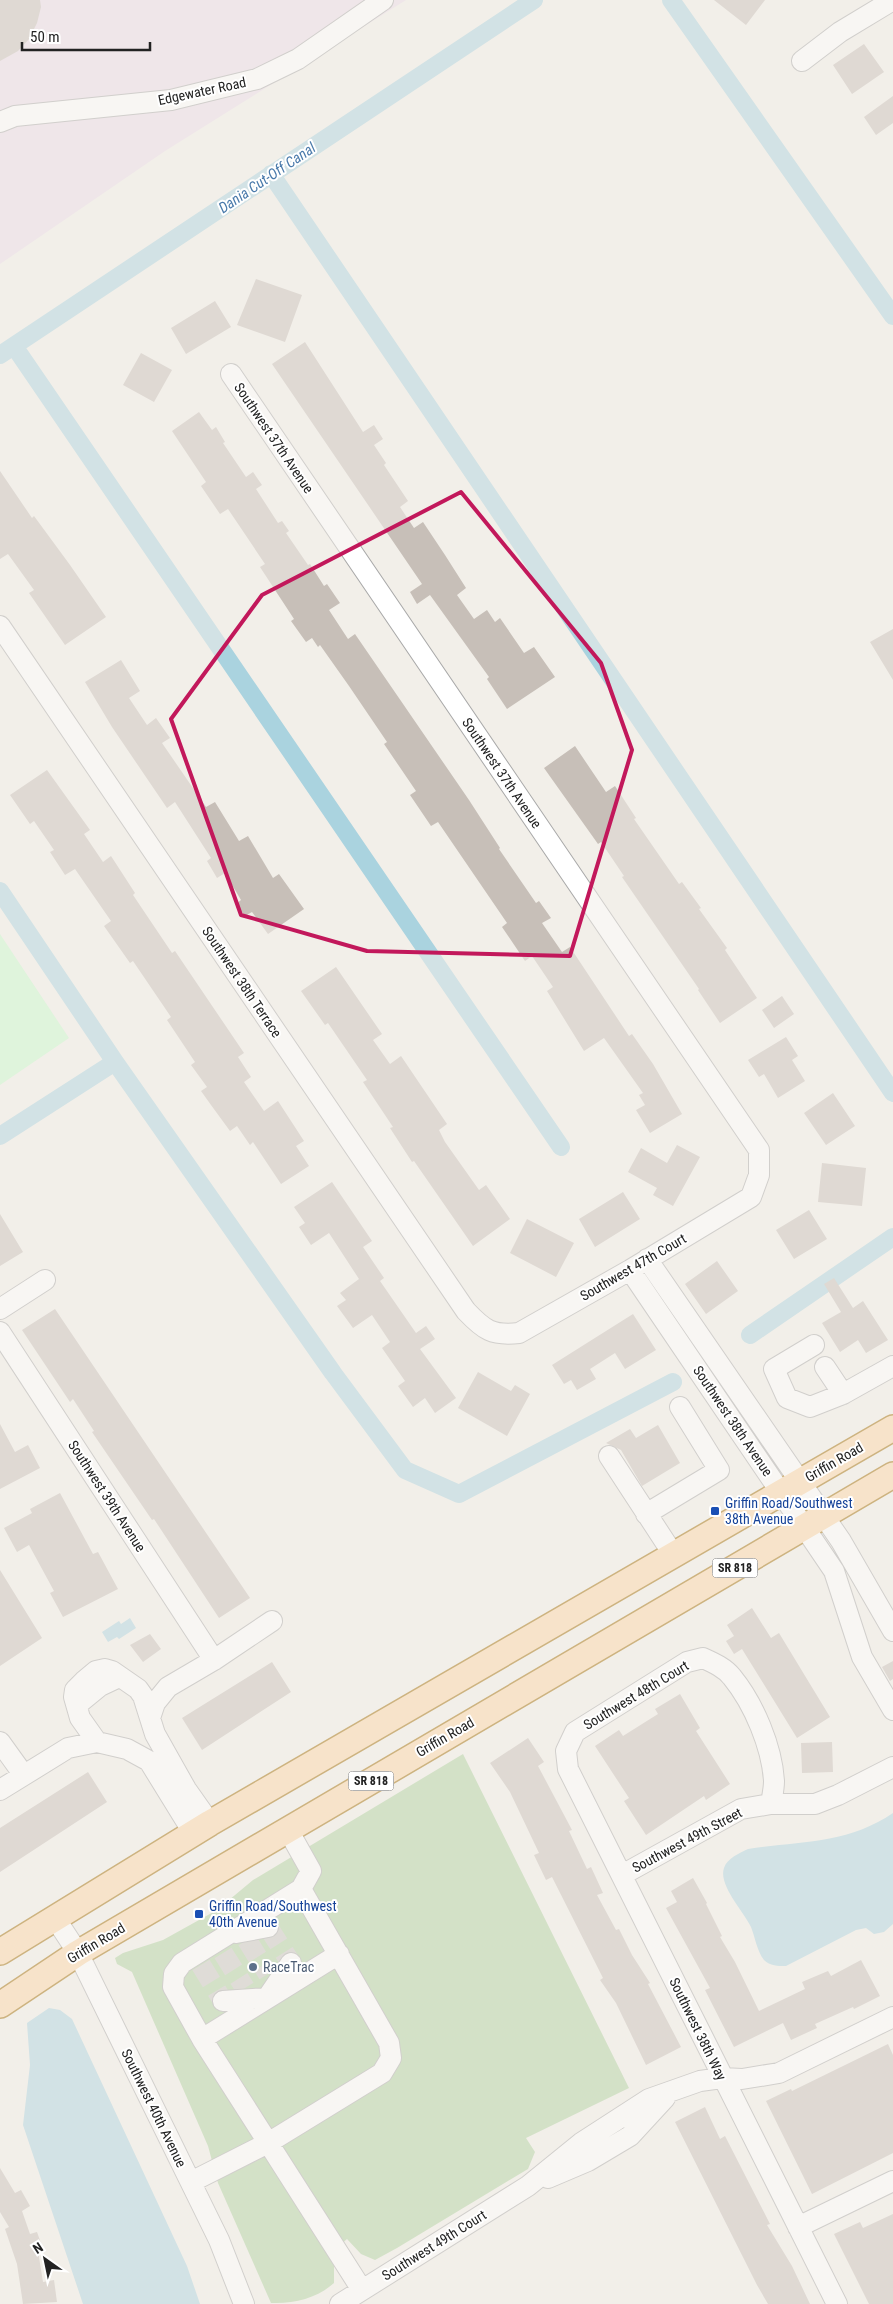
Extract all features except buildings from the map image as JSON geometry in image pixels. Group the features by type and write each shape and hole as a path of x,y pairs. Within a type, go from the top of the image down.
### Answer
{"main road":[{"name":"Griffin Road","path":"0,1952 202,1829 893,1428"},
{"name":"Griffin Road","path":"0,2005 78,1953 893,1475"}],"street":[{"name":"Edgewater Road","path":"0,122 15,116 171,100 257,79 298,59 383,0"},
{"path":"802,61 840,32 893,0"},
{"name":"Southwest 37th Avenue","path":"231,374 759,1150 759,1176"},
{"name":"Southwest 38th Terrace","path":"0,626 466,1311 483,1328 491,1331"},
{"name":"Southwest 47th Court","path":"491,1331 502,1335 519,1333 630,1270 751,1197 759,1176"},
{"name":"Southwest 38th Avenue","path":"647,1259 814,1521 834,1571 862,1657 893,1710"},
{"name":"Southwest 38th Avenue","path":"630,1270 791,1487"},
{"path":"0,1309 45,1280"},
{"name":"Southwest 39th Avenue","path":"0,1332 214,1660"},
{"path":"814,1345 774,1369 787,1398 810,1407 843,1394 893,1366"},
{"path":"825,1367 843,1394"},
{"path":"646,1514 719,1470 680,1407"},
{"path":"609,1456 673,1554"},
{"name":"Southwest 38th Avenue","path":"814,1521 841,1541 893,1631"},
{"path":"150,1718 155,1703 168,1687 214,1660 272,1621"},
{"name":"Southwest 48th Court","path":"566,1751 575,1732 687,1662 703,1658 718,1665 732,1677 759,1723 768,1749 774,1781 771,1804"},
{"path":"68,1748 78,1712 76,1690 96,1671 105,1669 138,1689 143,1696 156,1734 182,1782 202,1829"},
{"path":"138,1689 168,1687"},
{"path":"78,1712 96,1742"},
{"path":"0,1742 23,1774"},
{"path":"0,1790 23,1774 68,1748 96,1742 127,1749 149,1761 202,1829"},
{"name":"Southwest 38th Way","path":"566,1751 568,1769 722,2078 748,2125 838,2304"},
{"name":"Southwest 49th Street","path":"622,1875 740,1809 771,1804 815,1804 838,1796 893,1767"},
{"path":"201,1965 225,1944 301,1889 311,1871 288,1830"},
{"path":"191,2182 268,2143 382,2073 391,2058 389,2043 301,1889"},
{"name":"Southwest 40th Avenue","path":"55,1918 78,1953 191,2182 219,2240 244,2304"},
{"path":"268,1927 182,1963 174,1974 173,1987 202,2039 362,2290"},
{"path":"225,1944 247,1940"},
{"path":"202,2039 339,1954"},
{"path":"267,1998 291,1963"},
{"path":"267,1998 268,1974"},
{"path":"245,1988 267,1998"},
{"path":"223,2000 267,1998"},
{"name":"Southwest 49th Court","path":"340,2304 528,2186 581,2143 649,2099 694,2082 722,2078 742,2079 779,2073 893,2017"},
{"path":"798,2226 893,2180"}],"highlighted area":[{"path":"461,492 601,663 632,750 570,956 367,951 241,915 171,719 262,595"}],"shaded area":[{"path":"0,0 406,0 165,151 0,264"}],"green space":[{"path":"0,934 69,1038 0,1085"},
{"path":"463,1754 629,2088 526,2138 535,2152 528,2169 397,2248 375,2260 361,2254 347,2239 329,2255 334,2264 334,2283 320,2293 305,2299 271,2303 218,2183 208,2146 132,1972 117,1964 115,1958 123,1953 163,1940 217,1910 253,1880"}],"water":[{"path":"130,1618 136,1628 119,1639 117,1637 108,1642 102,1632 119,1621 121,1624"},
{"path":"893,1813 893,1924 884,1932 874,1934 866,1928 856,1930 786,1966 771,1965 766,1962 758,1948 748,1921 728,1890 723,1875 728,1861 748,1849 823,1840 859,1831"},
{"path":"49,2008 60,2010 72,2019 187,2266 200,2304 83,2304 23,2125 30,2065 27,2023"}],"waterway":[{"name":"Dania Cut-Off Canal","path":"0,355 534,0"},
{"path":"671,0 893,316"},
{"path":"271,174 893,1093"},
{"path":"14,346 561,1147"},
{"path":"0,891 115,1062 333,1373 405,1470 459,1494 673,1382"},
{"path":"0,1136 115,1062"},
{"path":"750,1335 893,1237"}],"tunnel":[{"path":"268,1927 291,1963"},
{"path":"247,1940 268,1974"},
{"path":"223,1953 245,1988"},
{"path":"201,1965 223,2001"}],"place":[{"name":"Griffin Road/Southwest 38th Avenue","path":"715,1511"},
{"name":"Griffin Road/Southwest 40th Avenue","path":"199,1914"},
{"name":"RaceTrac","path":"253,1967"}]}
